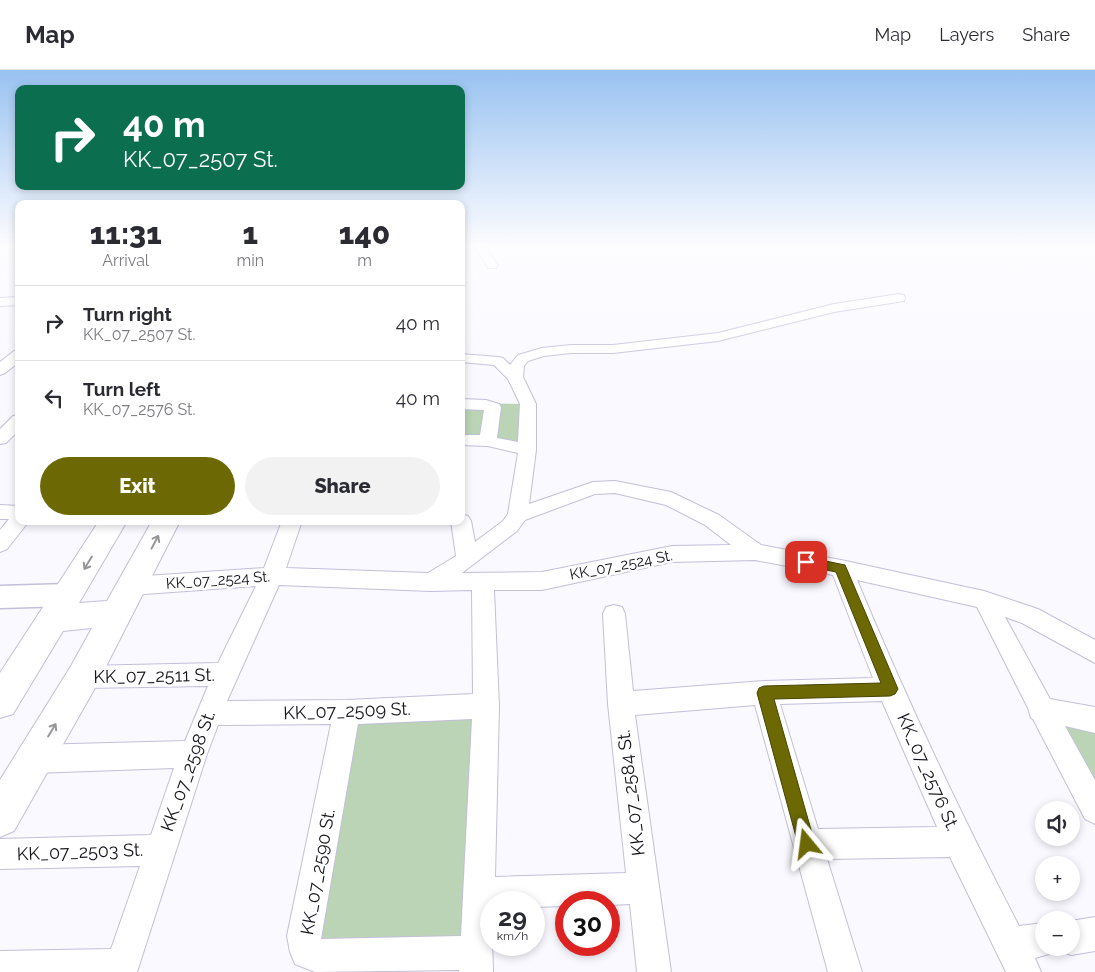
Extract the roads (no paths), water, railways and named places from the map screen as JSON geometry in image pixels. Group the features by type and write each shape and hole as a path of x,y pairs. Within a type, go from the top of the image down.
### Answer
{"highway":[{"path":"0,702 10,673 61,607 111,525"},
{"path":"0,817 83,677 164,525"},
{"path":"61,607 124,600"}],"street":[{"path":"515,377 516,366 523,358 542,352 613,348 718,336 834,308 900,298"},
{"path":"0,302 15,301"},
{"path":"0,370 11,353"},
{"path":"432,582 467,559 510,526 518,515 527,450 528,404 515,377 498,361 465,358"},
{"path":"465,404 493,407 488,441"},
{"path":"0,439 15,424"},
{"path":"465,440 488,441 527,450"},
{"path":"518,515 593,488 615,487 671,500 712,520 755,552"},
{"path":"0,512 15,513"},
{"path":"0,544 16,525"},
{"name":"KK_07_2598 St.","path":"121,969 193,754 225,674 272,576 291,525"},
{"path":"462,525 467,559"},
{"name":"KK_07_2524 St.","path":"124,600 272,576 483,583 542,581 672,554 755,552 841,568 984,600 1030,616 1095,652"},
{"name":"KK_07_2576 St.","path":"841,568 890,689 959,842 1018,958 1035,946"},
{"name":"KK_07_2590 St.","path":"347,712 304,936 307,952 318,956 476,962 486,706 483,583"},
{"path":"0,597 61,607"},
{"path":"984,600 1095,809"},
{"name":"KK_07_2584 St.","path":"614,614 621,704 654,972"},
{"name":"KK_07_2511 St.","path":"83,677 225,674"},
{"path":"621,704 764,693 890,689"},
{"path":"764,693 845,972"},
{"name":"KK_07_2509 St.","path":"209,713 347,712 486,706"},
{"path":"1040,708 1095,720"},
{"path":"34,759 193,754"},
{"path":"807,844 959,842"},
{"name":"KK_07_2503 St.","path":"0,854 160,850"},
{"path":"479,893 643,888"},
{"path":"1080,936 1095,934"},
{"path":"0,968 121,969"}]}
